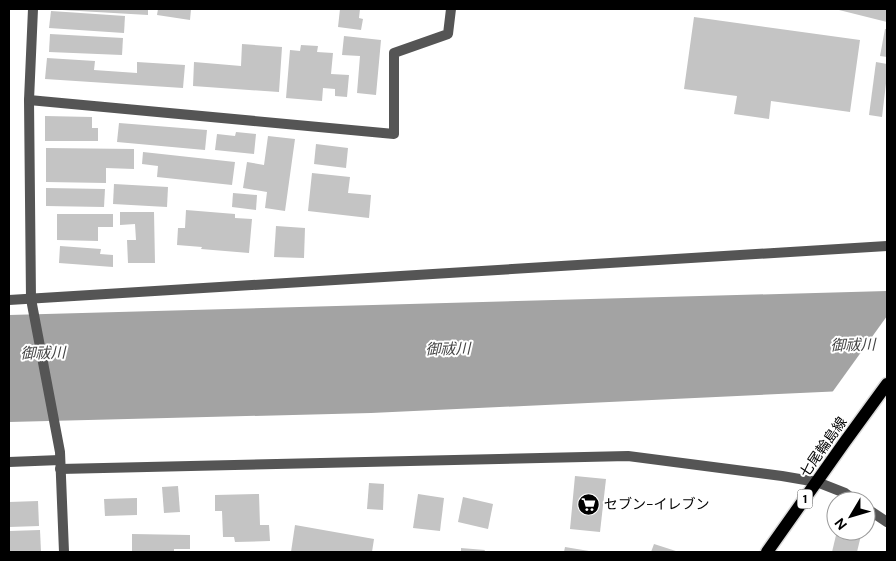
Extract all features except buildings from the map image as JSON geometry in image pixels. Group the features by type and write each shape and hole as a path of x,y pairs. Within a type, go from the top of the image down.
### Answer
{"main road":[{"name":"七尾輪島線","path":"767,552 887,384"}],"street":[{"path":"32,9 29,100 31,299 60,460 64,552"},
{"path":"29,100 394,134 394,53 448,34 451,9"},
{"path":"9,300 887,246"},
{"path":"9,462 60,460 628,456 782,476 817,482 840,491"},
{"path":"876,515 887,522"}],"water":[{"name":"御祓川","path":"887,291 887,389 371,413 9,422 9,315"}],"pier":[{"path":"887,316 887,391 831,394"}],"place":[{"name":"セブン-イレブン","path":"588,504"}]}
